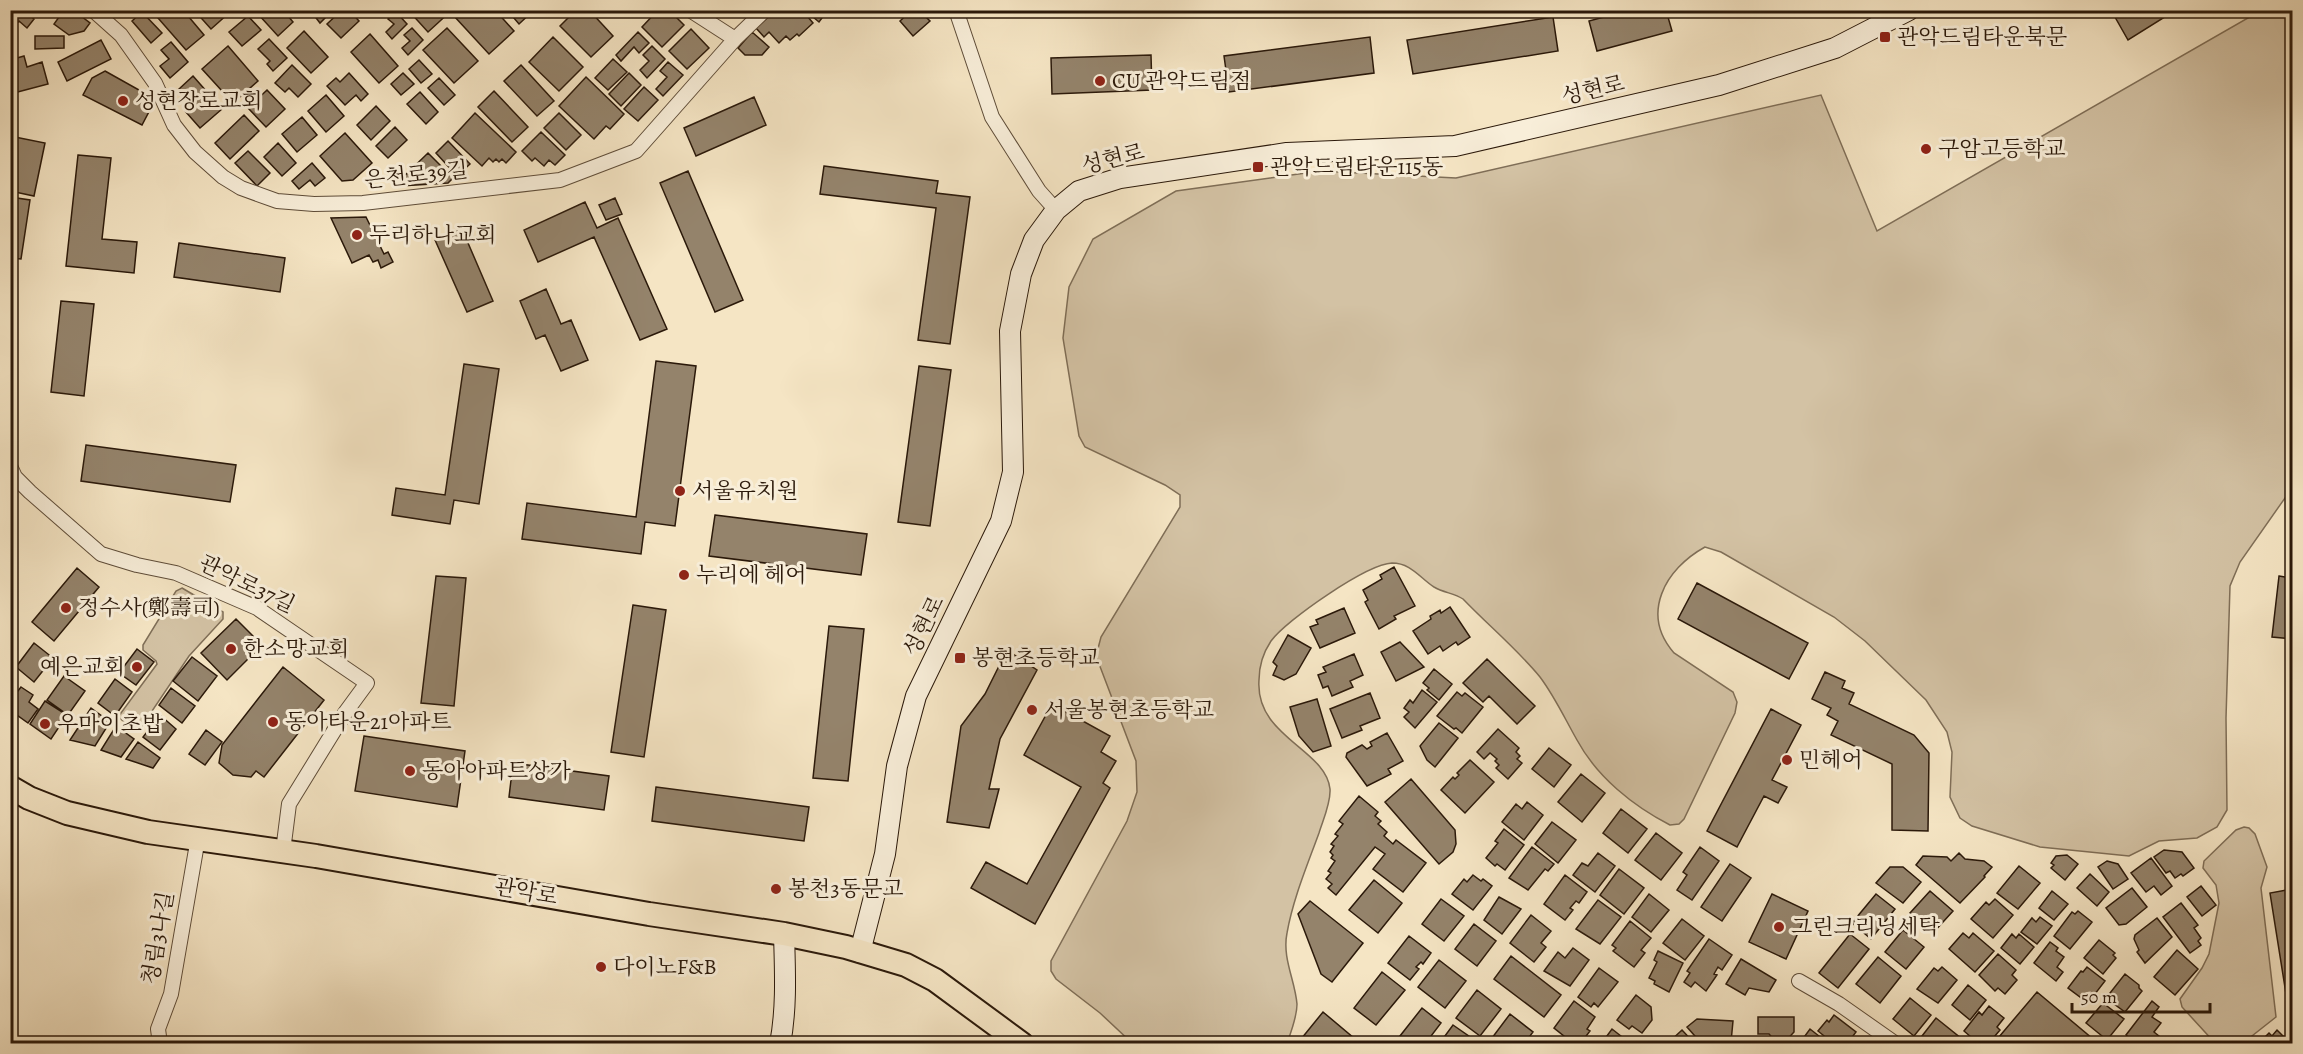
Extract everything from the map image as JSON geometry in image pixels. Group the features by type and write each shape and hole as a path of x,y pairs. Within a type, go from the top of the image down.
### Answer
{"main road":[{"name":"관악로","path":"10,787 29,798 67,813 148,832 283,851 648,914 784,934 860,952 906,965 935,980 1022,1044"}],"street":[{"name":"은천로39길","path":"93,10 121,34 155,83 174,125 195,152 223,177 241,189 277,201 314,204 363,203 561,180 636,151 735,39 765,10"},
{"path":"690,10 735,39"},
{"path":"956,10 992,117 1039,191 1056,210"},
{"name":"성현로","path":"860,952 885,854 897,766 916,696 1001,521 1013,472 1010,331 1025,263 1034,240 1056,210 1079,191 1120,178 1287,153 1455,146 1708,88 1835,48 1909,10"},
{"name":"관악로37길","path":"10,466 15,477 30,492 101,554 137,565 176,573 257,608 367,683 345,713 289,804 283,851"},
{"name":"청림3나길","path":"160,1044 158,1029 171,994 198,838"},
{"path":"780,1044 786,983 784,934"},
{"path":"1799,981 1839,1004 1896,1044"}],"shaded area":[{"path":"2260,11 2292,11 2292,488 2240,562 2230,586 2226,718 2227,810 2217,827 2197,838 2159,841 2129,856 2040,847 1972,826 1960,818 1950,797 1952,752 1947,732 1926,700 1865,641 1834,617 1721,552 1705,547 1678,567 1669,580 1658,608 1659,623 1664,638 1674,653 1733,692 1737,702 1735,713 1684,819 1679,824 1670,825 1630,800 1605,778 1585,753 1540,677 1463,599 1434,587 1405,565 1392,563 1365,573 1309,607 1271,641 1261,665 1259,680 1261,699 1268,715 1279,729 1317,763 1326,775 1330,789 1326,811 1297,895 1287,933 1287,960 1297,1004 1287,1043 1132,1043 1100,1013 1056,979 1051,971 1051,961 1127,821 1137,792 1136,761 1096,656 1101,637 1180,507 1180,495 1165,485 1085,447 1079,436 1063,338 1069,287 1093,239 1176,191 1320,171 1456,178 1821,95 1877,231"},
{"path":"182,588 223,612 223,619 189,656 138,732 118,717 157,664 143,650 143,645 176,591"},
{"path":"2249,828 2255,834 2267,867 2261,888 2276,1017 2243,1043 2215,1043 2182,1007 2180,999 2209,954 2219,903 2216,885 2203,868 2204,861 2236,830"}],"building":[{"path":"12,10 24,10 34,19 27,28 19,21 10,31"},
{"path":"64,10 73,10 90,23 84,31 69,35 54,24"},
{"path":"151,10 183,10 204,35 186,50"},
{"path":"194,10 226,10 229,13 211,29"},
{"path":"262,10 283,10 293,22 278,36 258,14"},
{"path":"310,10 333,10 320,23"},
{"path":"342,10 349,10 359,21 341,38 327,24"},
{"path":"408,10 452,10 428,32"},
{"path":"461,10 495,10 514,31 489,54 454,16"},
{"path":"507,10 534,10 519,24"},
{"path":"576,10 589,10 613,36 591,57 560,26"},
{"path":"658,10 664,10 670,16 673,14 684,25 662,47 642,27"},
{"path":"776,10 802,10 813,23 799,36 797,34 790,40 786,36 779,43 769,32 764,37 756,28"},
{"path":"809,10 828,10 819,22 807,12"},
{"path":"912,10 926,10 929,14 926,17 930,21 913,36 900,21"},
{"path":"1363,10 1400,10 1400,12 1363,15"},
{"path":"1630,10 1666,10 1672,31 1597,51 1589,21"},
{"path":"2111,10 2176,10 2128,40"},
{"path":"142,12 162,33 151,43 132,21"},
{"path":"396,12 407,24 392,39 386,32 394,24 388,19"},
{"path":"248,16 261,30 242,46 229,32"},
{"path":"1553,17 1558,51 1413,74 1407,40"},
{"path":"412,28 423,40 408,55 402,48 410,41 404,35"},
{"path":"447,28 478,61 454,83 423,50"},
{"path":"691,29 709,48 687,69 669,51"},
{"path":"304,31 328,57 311,73 287,48"},
{"path":"638,32 649,43 639,53 634,47 621,61 616,55"},
{"path":"752,32 769,47 762,55 745,55 738,48"},
{"path":"370,34 398,66 379,83 351,52"},
{"path":"35,36 64,36 64,48 35,49"},
{"path":"553,37 583,67 559,91 529,62"},
{"path":"1370,37 1374,73 1229,92 1224,56"},
{"path":"269,39 287,58 273,71 267,64 270,61 258,49"},
{"path":"101,40 111,59 67,81 58,62"},
{"path":"171,42 188,62 170,78 160,66 169,59 161,50"},
{"path":"228,46 258,81 233,103 202,69"},
{"path":"652,46 665,59 647,78 640,70 649,61 643,55"},
{"path":"1151,55 1152,90 1052,94 1051,58"},
{"path":"24,56 27,67 42,62 48,84 10,94 10,60"},
{"path":"613,59 627,72 608,90 595,78"},
{"path":"419,60 432,74 421,83 409,69"},
{"path":"668,62 683,75 663,96 656,89 667,77 660,71"},
{"path":"292,65 311,84 298,97 289,88 285,92 275,83"},
{"path":"521,65 554,101 537,116 504,81"},
{"name":"성현장로교회","path":"105,71 148,95 152,106 142,125 83,95 92,78"},
{"path":"349,73 368,94 361,101 356,95 345,105 327,86 336,78 340,82"},
{"path":"403,73 414,84 401,95 391,84"},
{"path":"629,73 641,85 621,106 609,94"},
{"path":"193,76 222,109 200,128 185,111 185,96 179,89"},
{"path":"586,77 624,114 610,129 606,126 594,139 559,106"},
{"path":"439,78 455,95 444,105 428,88"},
{"path":"644,87 658,100 638,121 624,109"},
{"path":"267,90 285,109 266,127 248,108"},
{"path":"494,91 528,127 512,142 478,107"},
{"path":"420,92 438,112 426,124 407,104"},
{"path":"326,95 344,116 326,132 308,111"},
{"path":"754,97 766,125 696,156 684,128"},
{"path":"376,106 390,121 371,140 357,125"},
{"path":"475,113 516,152 506,163 502,159 499,162 496,159 493,162 489,158 482,166 452,138"},
{"path":"559,113 581,135 566,150 544,128"},
{"path":"244,115 259,131 230,159 215,143"},
{"path":"302,117 317,135 297,152 282,134"},
{"path":"395,127 407,140 388,158 376,146"},
{"path":"541,132 565,155 555,165 549,160 544,166 535,158 532,161 522,151"},
{"path":"345,133 372,163 353,180 342,181 320,156"},
{"path":"10,136 45,143 34,196 10,191"},
{"path":"448,141 470,164 457,176 436,153"},
{"path":"278,143 296,163 282,176 264,157"},
{"path":"248,151 270,173 257,186 235,163"},
{"path":"428,153 453,178 448,183 400,186 397,183"},
{"path":"78,155 111,158 102,239 137,242 134,273 66,266"},
{"path":"312,163 325,178 315,186 310,180 299,189 292,181"},
{"path":"824,166 938,181 936,193 970,197 950,344 918,340 936,208 820,194"},
{"path":"688,171 743,300 715,312 660,183"},
{"path":"10,197 30,200 21,259 10,258"},
{"path":"615,198 622,214 606,220 599,205"},
{"path":"585,202 597,228 618,218 667,329 640,340 594,237 538,262 524,230"},
{"name":"두리하나교회","path":"366,217 384,254 388,252 393,262 381,268 378,260 373,262 369,255 352,263 331,218"},
{"path":"462,229 493,301 467,312 435,240"},
{"path":"179,243 285,258 280,292 174,277"},
{"path":"546,289 561,324 571,320 588,360 561,371 545,335 536,339 520,301"},
{"path":"61,301 94,304 84,396 51,392"},
{"path":"656,361 696,366 675,526 645,522 641,554 522,539 527,503 636,517"},
{"path":"464,364 499,369 479,504 454,500 450,524 392,515 396,488 445,495"},
{"path":"919,366 951,370 930,526 898,522"},
{"path":"86,445 236,465 230,502 81,481"},
{"path":"715,515 867,534 861,575 709,556"},
{"path":"1394,567 1415,606 1394,616 1396,619 1379,629 1365,602 1368,600 1363,590 1382,579 1380,575"},
{"path":"77,568 99,587 54,641 32,622"},
{"path":"436,576 466,578 454,706 421,703"},
{"path":"2279,576 2292,578 2292,639 2272,637"},
{"path":"1697,583 1808,643 1789,679 1678,619"},
{"path":"633,605 666,610 644,757 611,752"},
{"path":"1450,607 1470,637 1458,645 1456,642 1443,651 1440,646 1428,654 1413,631 1431,619 1430,616"},
{"path":"1344,608 1355,633 1320,648 1310,627 1318,624 1316,620"},
{"name":"한소망교회","path":"236,619 262,645 227,680 201,653"},
{"path":"829,626 864,629 848,781 813,778"},
{"path":"1288,635 1311,648 1296,674 1284,680 1273,675 1277,666 1273,662"},
{"path":"1400,642 1424,667 1396,681 1381,652"},
{"path":"34,643 53,658 34,682 16,667"},
{"name":"예은교회","path":"137,649 154,662 136,685 119,673"},
{"path":"1007,650 1037,670 1000,739 989,789 999,789 989,828 947,822 961,726 985,694"},
{"path":"1354,654 1363,675 1350,681 1353,687 1332,696 1328,686 1323,688 1318,675 1326,672 1323,667"},
{"path":"192,657 217,676 198,701 173,681"},
{"path":"1487,659 1535,706 1517,724 1489,696 1483,702 1463,683"},
{"name":"동아타운21아파트","path":"283,667 324,700 264,777 256,771 251,777 233,775 219,763 222,745"},
{"path":"1434,669 1452,684 1439,700 1427,690 1429,688 1423,683"},
{"path":"1825,672 1845,681 1842,688 1854,693 1849,704 1914,735 1929,753 1928,831 1892,830 1892,764 1831,735 1838,721 1827,715 1831,708 1812,699"},
{"path":"64,676 85,691 68,715 47,700"},
{"path":"115,679 132,692 115,716 98,703"},
{"path":"21,687 33,695 29,702 38,709 28,723 10,710 10,701"},
{"path":"171,688 195,706 182,723 159,705"},
{"path":"1422,690 1437,702 1415,728 1404,717 1409,712 1404,708 1410,700 1413,703"},
{"path":"1457,692 1462,696 1465,693 1483,707 1462,733 1437,716"},
{"path":"1370,693 1380,718 1360,726 1362,730 1342,738 1330,709"},
{"path":"1317,699 1331,746 1313,752 1299,736 1290,707"},
{"path":"45,701 67,715 51,739 30,724"},
{"path":"1052,704 1110,736 1101,752 1116,761 1103,783 1110,788 1035,924 971,888 986,862 1027,884 1081,787 1024,755"},
{"path":"91,708 110,722 95,746 70,740"},
{"path":"1771,709 1801,725 1772,780 1787,787 1778,803 1764,796 1737,847 1707,831"},
{"path":"160,715 176,729 160,750 143,737"},
{"path":"1439,723 1458,738 1435,767 1427,760 1420,746"},
{"path":"116,726 134,739 121,757 101,750"},
{"path":"1498,729 1519,748 1516,752 1520,756 1517,759 1522,763 1508,779 1496,768 1499,765 1495,761 1497,759 1490,753 1484,759 1477,752"},
{"path":"206,730 222,742 205,765 189,754"},
{"path":"1387,733 1403,761 1388,769 1391,774 1367,786 1346,757 1347,753 1362,745 1367,749 1372,746 1370,742"},
{"name":"동아아파트상가","path":"364,736 465,751 457,807 355,791"},
{"path":"138,742 160,758 153,768 126,759"},
{"path":"1549,748 1571,765 1554,787 1532,769"},
{"path":"1470,760 1494,782 1465,813 1441,790 1453,777 1455,779 1459,775 1457,773"},
{"path":"513,763 609,776 604,810 509,797"},
{"path":"1581,774 1605,793 1582,822 1558,802"},
{"path":"1411,779 1455,830 1456,844 1453,852 1439,864 1385,802"},
{"path":"656,787 809,807 804,841 652,821"},
{"path":"1359,796 1378,812 1375,816 1381,821 1378,824 1387,832 1384,836 1393,844 1396,840 1426,863 1403,892 1373,869 1385,854 1375,847 1336,895 1328,888 1332,884 1326,879 1331,873 1328,871 1335,861 1331,858 1333,855 1330,852 1334,846 1331,844 1338,836 1335,834 1343,824 1339,821"},
{"path":"1527,802 1543,815 1524,840 1502,822 1516,804 1522,809"},
{"path":"1621,809 1647,829 1628,853 1603,833"},
{"path":"1552,822 1576,840 1558,863 1535,844"},
{"path":"1504,829 1524,845 1505,870 1497,864 1495,866 1486,858 1498,843 1495,841"},
{"path":"1656,833 1682,853 1661,880 1635,860"},
{"path":"1532,847 1554,864 1548,871 1545,869 1528,890 1509,878"},
{"path":"1700,847 1719,861 1692,900 1677,890 1687,875 1683,872"},
{"path":"2164,850 2182,852 2194,868 2183,876 2181,874 2175,878 2170,871 2166,873 2154,857"},
{"path":"1598,853 1615,866 1595,892 1573,875 1582,863 1588,866"},
{"path":"1959,853 1965,859 1984,861 1992,867 1960,903 1916,865 1923,856 1947,857 1951,861"},
{"path":"2067,855 2078,864 2065,880 2051,868 2054,865 2051,863 2056,856"},
{"path":"2151,858 2172,886 2161,895 2154,886 2146,892 2131,873"},
{"path":"2107,861 2118,864 2128,879 2113,889 2098,867"},
{"path":"1730,864 1751,878 1722,921 1701,907"},
{"path":"2019,866 2040,883 2018,909 1997,893"},
{"path":"1890,867 1903,867 1921,882 1903,903 1876,883"},
{"path":"1619,869 1644,888 1624,914 1600,895"},
{"path":"2090,874 2109,892 2097,906 2077,888"},
{"path":"1473,875 1492,886 1473,910 1452,894 1464,879 1467,882"},
{"path":"1565,875 1587,892 1579,903 1576,901 1570,908 1573,910 1565,920 1544,904"},
{"path":"1374,880 1402,903 1378,933 1349,910"},
{"path":"2201,886 2216,905 2202,916 2187,897"},
{"path":"2132,888 2147,907 2126,924 2119,925 2106,908"},
{"path":"2292,889 2292,1018 2290,1019 2270,893"},
{"path":"1930,891 1953,911 1933,933 1910,913"},
{"path":"2052,891 2068,904 2054,920 2039,908"},
{"path":"1649,894 1669,910 1651,932 1632,917"},
{"name":"그린크리닝세탁","path":"1772,894 1808,911 1786,959 1749,942"},
{"path":"1876,894 1895,909 1871,939 1852,923"},
{"path":"1499,897 1521,909 1502,934 1484,920"},
{"path":"1441,899 1464,916 1444,941 1422,924"},
{"path":"1995,899 2013,915 1993,938 1971,919 1986,902 1989,905"},
{"path":"1598,900 1621,917 1600,944 1576,929"},
{"path":"1310,901 1363,943 1332,982 1321,974 1298,914"},
{"path":"2181,903 2198,925 2194,928 2201,938 2198,941 2201,945 2190,953 2163,917"},
{"path":"2078,911 2092,922 2070,949 2054,936 2072,912 2075,914"},
{"path":"1531,915 1551,931 1541,943 1546,947 1534,962 1510,943"},
{"path":"2040,917 2052,926 2037,944 2021,932 2032,918 2036,922"},
{"path":"2157,918 2172,937 2145,963 2137,952 2139,950 2134,939 2135,935"},
{"path":"1682,919 1704,936 1685,960 1663,943"},
{"path":"1630,921 1651,938 1641,950 1645,953 1634,967 1613,951 1616,948 1612,945"},
{"path":"1474,924 1496,941 1477,966 1455,949"},
{"path":"1903,930 1924,947 1906,969 1885,952"},
{"path":"1963,933 1969,938 1973,933 1994,951 1975,972 1949,949"},
{"path":"1850,934 1869,949 1838,988 1819,973"},
{"path":"2012,934 2016,938 2019,934 2034,947 2020,964 2001,948"},
{"path":"1409,936 1431,953 1423,964 1421,962 1416,967 1419,969 1410,980 1388,963"},
{"path":"1709,939 1732,955 1722,970 1718,967 1714,974 1717,975 1706,991 1695,982 1691,987 1684,982 1690,973 1687,971"},
{"path":"2099,940 2115,953 2113,955 2116,958 2103,974 2084,958"},
{"path":"2050,942 2064,957 2057,967 2063,972 2056,981 2034,963"},
{"path":"1573,948 1589,960 1570,986 1544,971 1558,952 1565,958"},
{"path":"2177,950 2198,969 2175,995 2154,977"},
{"path":"1658,951 1683,963 1669,992 1654,984 1655,981 1649,978 1657,962 1654,960"},
{"path":"1998,954 2016,970 2012,975 2017,980 2005,994 1998,988 1995,991 1979,975"},
{"path":"1511,956 1561,995 1544,1017 1494,979"},
{"path":"1878,957 1901,976 1880,1003 1856,984"},
{"path":"1741,959 1776,980 1769,992 1749,988 1745,995 1726,984"},
{"path":"1439,960 1466,981 1445,1008 1418,987"},
{"path":"1942,967 1957,980 1938,1003 1917,989 1934,968 1938,971"},
{"path":"2087,967 2105,981 2088,1003 2068,988"},
{"path":"1599,968 1618,982 1598,1007 1594,1003 1591,1007 1578,997"},
{"path":"1382,972 1405,990 1376,1025 1354,1008"},
{"path":"2125,974 2139,985 2142,991 2125,1012 2106,998"},
{"path":"1968,985 1986,1000 1970,1020 1952,1005"},
{"path":"1477,990 1501,1009 1480,1036 1456,1018"},
{"path":"2037,992 2099,1044 1993,1044"},
{"path":"1636,995 1651,1007 1652,1020 1642,1033 1632,1026 1629,1029 1617,1020"},
{"path":"1910,998 1931,1015 1914,1036 1893,1019"},
{"path":"1574,1001 1595,1017 1587,1029 1590,1031 1580,1044 1574,1044 1554,1028"},
{"path":"2152,1001 2159,1007 2152,1017 2161,1023 2154,1032 2165,1041 2163,1044 2137,1044 2126,1035"},
{"path":"2103,1003 2124,1019 2107,1040 2086,1023"},
{"path":"1989,1006 2004,1018 1997,1027 2000,1030 1988,1044 1979,1044 1964,1031 1979,1012 1982,1015"},
{"path":"1422,1008 1441,1023 1425,1044 1410,1044 1400,1036"},
{"path":"1323,1012 1361,1044 1297,1044"},
{"path":"1510,1014 1533,1032 1524,1044 1491,1044 1489,1042"},
{"path":"1834,1015 1856,1032 1847,1044 1834,1044 1818,1031"},
{"path":"1758,1017 1794,1017 1794,1032 1783,1044 1778,1044 1769,1034 1758,1034"},
{"path":"1936,1018 1962,1039 1959,1044 1931,1044 1922,1036"},
{"path":"1697,1019 1733,1021 1731,1042 1702,1044 1687,1027"},
{"path":"1453,1025 1473,1039 1469,1044 1439,1044"},
{"path":"1612,1029 1631,1044 1601,1044"},
{"path":"1810,1029 1829,1044 1799,1044"},
{"path":"1682,1030 1695,1044 1667,1044"},
{"path":"2277,1030 2291,1044 2262,1044 2260,1042 2269,1033 2272,1036"}],"place":[{"name":"관악드림타운북문","path":"1885,37"},
{"name":"CU 관악드림점","path":"1100,81"},
{"name":"성현장로교회","path":"123,101"},
{"name":"구암고등학교","path":"1926,149"},
{"name":"관악드림타운115동","path":"1258,167"},
{"name":"두리하나교회","path":"357,235"},
{"name":"서울유치원","path":"680,491"},
{"name":"누리에 헤어","path":"684,575"},
{"name":"정수사(鄭壽司)","path":"66,608"},
{"name":"한소망교회","path":"231,649"},
{"name":"봉현초등학교","path":"960,658"},
{"name":"예은교회","path":"137,667"},
{"name":"서울봉현초등학교","path":"1032,710"},
{"name":"동아타운21아파트","path":"273,722"},
{"name":"우마이초밥","path":"45,724"},
{"name":"민헤어","path":"1787,760"},
{"name":"동아아파트상가","path":"410,771"},
{"name":"봉천3동문고","path":"776,889"},
{"name":"그린크리닝세탁","path":"1779,927"},
{"name":"다이노F&B","path":"601,967"}]}
